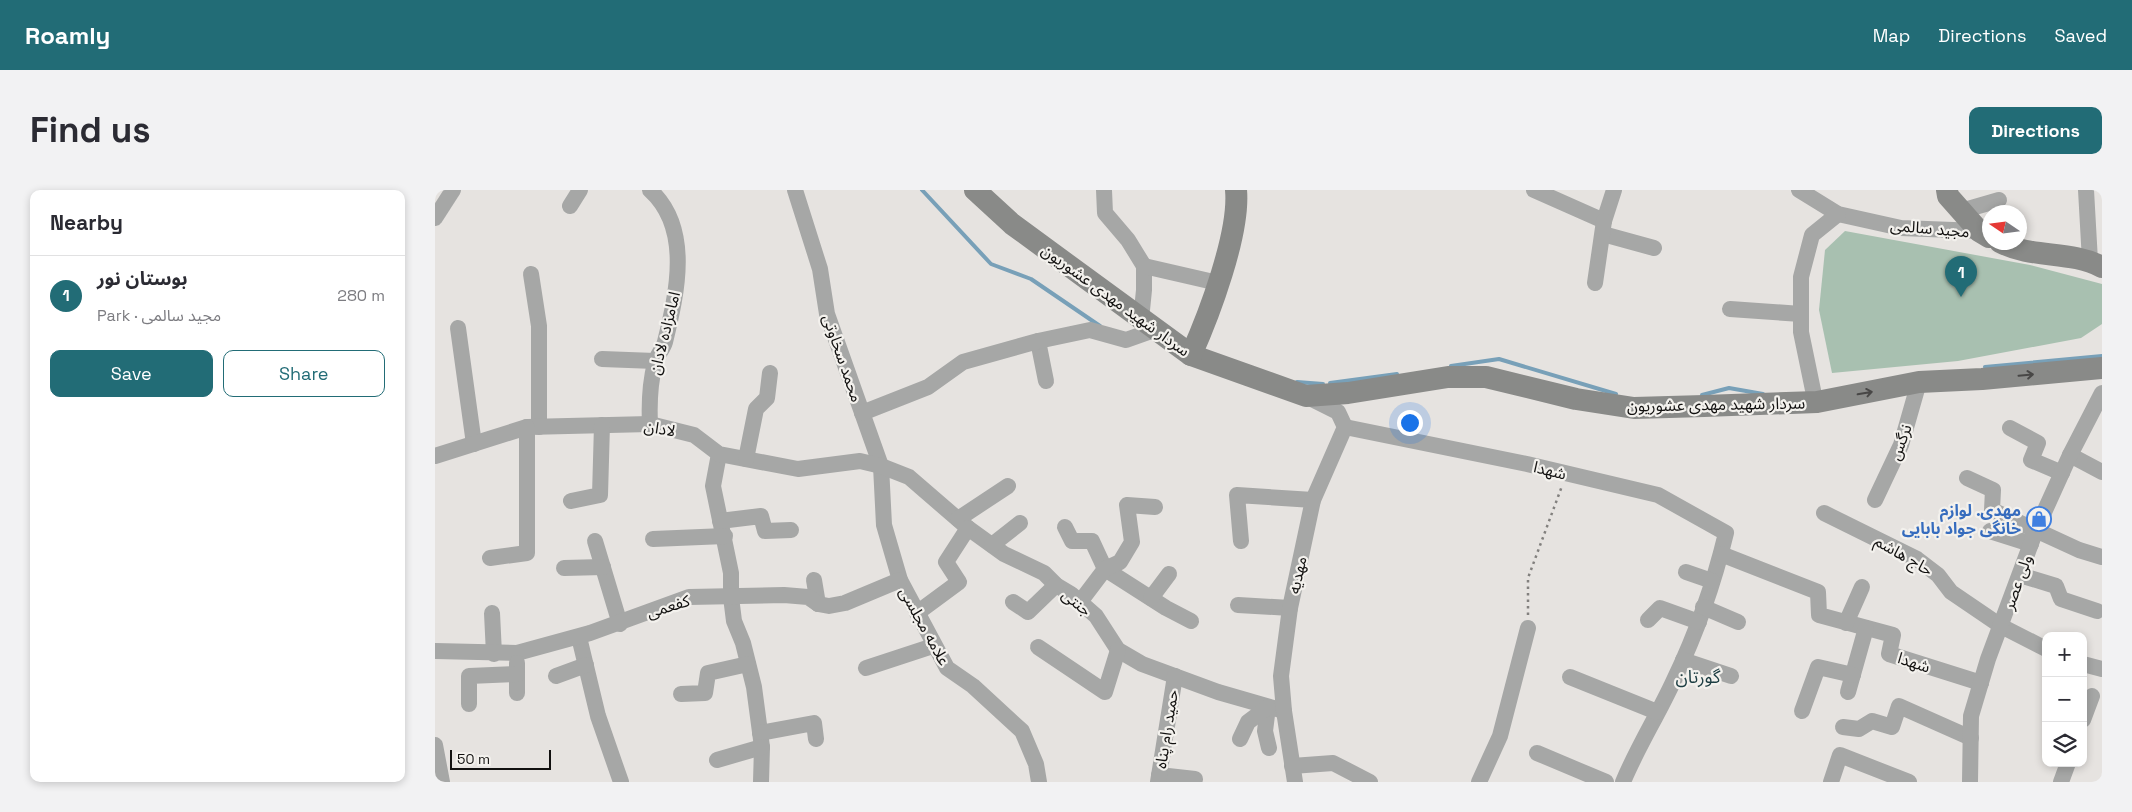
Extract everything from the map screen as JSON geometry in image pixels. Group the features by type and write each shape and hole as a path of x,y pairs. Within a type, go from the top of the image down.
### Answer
{"street":[{"path":"435,218 453,190"},
{"path":"570,206 581,190"},
{"name":"محمد سخاوتی","path":"795,190 821,269 827,314 881,466"},
{"name":"سردار شهید مهدی عشوریون","path":"975,190 1012,224 1191,355 1307,396 1349,393 1448,377 1486,377 1576,399 1634,408 1817,402 1919,382 2102,368"},
{"path":"862,413 928,387 963,362 1038,341 1090,330 1126,340 1149,325 1144,290 1144,266 1128,240 1105,213 1104,190"},
{"path":"1191,355 1224,266 1237,203 1236,190"},
{"path":"1534,190 1604,228 1654,248"},
{"path":"1595,283 1604,228 1614,190"},
{"name":"مجید سالمی","path":"1799,190 1838,214 1901,228 1982,239"},
{"path":"1947,190 1948,196 1961,211 1982,228"},
{"path":"2027,248 2096,264 2095,211 2086,190"},
{"name":"امامزاده لادان","path":"650,424 649,401 655,361 664,344 678,272 675,227 659,194"},
{"path":"1961,211 1999,200"},
{"path":"1817,402 1801,332 1801,277 1812,235 1838,214"},
{"path":"1144,266 1218,283"},
{"path":"490,558 527,554 539,326 531,274"},
{"path":"1730,308 1801,314"},
{"path":"458,328 474,444"},
{"path":"1038,341 1045,381"},
{"path":"603,359 655,361"},
{"path":"746,459 756,409 767,398 770,373"},
{"name":"نرگس","path":"1875,500 1901,446 1919,382"},
{"name":"ولی عصر","path":"1973,781 1971,716 1981,683 2034,537 2070,455 2102,393"},
{"path":"1307,396 1338,412 1345,427"},
{"name":"لادان","path":"435,456 533,427 650,424 694,435 719,454 798,469 860,461 881,466"},
{"path":"571,502 600,495 602,425"},
{"name":"شهدا","path":"1345,427 1569,474 1658,495 1726,533 1701,614 1683,660 1636,750 1623,782"},
{"name":"مهدیه","path":"1294,777 1276,709 1290,608 1313,500 1345,427"},
{"path":"2009,428 2038,443 2031,460 2062,473"},
{"path":"719,454 713,486 731,573 734,621 754,687 761,740 761,782"},
{"path":"2070,455 2102,472"},
{"name":"جنتی","path":"881,466 909,477 963,524 1004,554 1044,572 1056,585 1096,616 1118,650 1142,664 1276,709"},
{"name":"علامه مجلسی","path":"881,466 884,525 899,580 933,646 947,668 973,686 1022,731 1036,764 1039,782"},
{"path":"1967,478 1993,490 1992,510 2034,537"},
{"path":"917,613 959,582 946,562 963,524 1008,486"},
{"path":"1241,541 1237,495 1313,500"},
{"path":"1080,602 1105,569 1120,562 1133,542 1127,505 1155,507"},
{"name":"حاج هاشم","path":"1824,513 1917,559 1938,575 1951,592 2001,626 2042,647"},
{"path":"653,539 722,529 761,516 765,531 791,530"},
{"path":"992,545 1019,523"},
{"path":"1065,527 1072,541 1092,541 1105,569 1191,621"},
{"path":"1990,531 2034,537 2102,557"},
{"path":"595,541 619,624"},
{"name":"شهدا","path":"1721,554 1818,592 1819,615 1893,635 1889,654 1981,683"},
{"path":"563,568 603,567"},
{"path":"1686,572 1712,581"},
{"path":"1151,598 1169,574"},
{"path":"2020,575 2056,586 2061,599 2097,611"},
{"path":"814,580 818,604"},
{"name":"کفعمی","path":"435,651 493,654 517,653 619,624 653,609 689,597 784,595 808,597 818,604 829,606 845,603 899,580"},
{"path":"1013,602 1028,612 1056,585"},
{"path":"1846,623 1863,587"},
{"path":"1238,605 1290,608"},
{"path":"1648,620 1660,608 1738,622"},
{"path":"491,613 493,654"},
{"path":"1479,782 1500,736 1528,628"},
{"path":"1849,692 1866,628"},
{"path":"579,636 598,716 621,782"},
{"path":"866,668 933,646"},
{"path":"1038,647 1105,692 1118,650"},
{"path":"517,653 517,693"},
{"path":"1683,660 1731,676"},
{"path":"681,694 705,692 708,673 748,664"},
{"path":"2087,665 2102,669"},
{"path":"556,676 586,666"},
{"path":"1802,711 1818,667 1853,675"},
{"path":"469,704 469,676 517,674"},
{"name":"حمید رام پناه","path":"1158,779 1175,676"},
{"path":"1570,677 1657,712"},
{"path":"2087,709 2092,696"},
{"path":"1843,727 1859,729 1872,721 1892,727 1899,706 1971,738"},
{"path":"1240,739 1248,722 1276,709"},
{"path":"1269,748 1265,731 1276,709"},
{"path":"717,760 761,740 814,722 816,739"},
{"path":"435,745 441,782"},
{"path":"1537,752 1606,782"},
{"path":"1831,782 1840,755 1909,782"},
{"path":"1283,782 1333,763 1370,782"},
{"path":"2061,782 2067,767"},
{"path":"1158,779 1195,779"}],"path":[{"path":"1528,628 1528,578 1556,498 1569,474"}],"green space":[{"path":"1845,231 2030,265 2102,284 2102,324 2081,338 1958,361 1832,373 1819,310 1825,250"}],"waterway":[{"path":"922,190 991,264 1031,279 1100,326"},
{"path":"1985,367 2102,356"},
{"path":"1451,366 1499,359 1616,394"},
{"path":"1330,383 1397,374"},
{"path":"1297,382 1323,384"},
{"path":"1702,395 1729,388 1763,394"}],"place":[{"name":"بوستان نور","path":"1961,297"},
{"name":"مهدی. لوازم خانگی جواد بابایی","path":"2039,519"}],"district":[{"name":"گورتان","path":"1698,677"}]}
